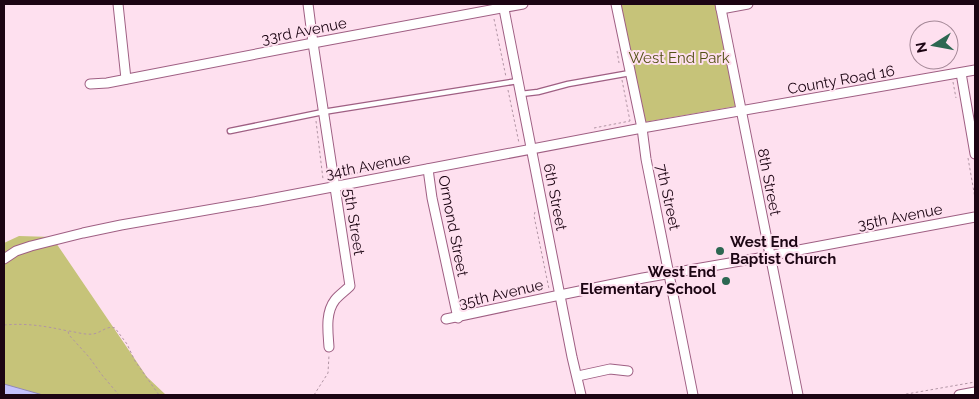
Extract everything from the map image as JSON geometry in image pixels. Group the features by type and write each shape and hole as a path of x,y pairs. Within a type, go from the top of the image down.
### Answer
{"street":[{"path":"118,4 126,79"},
{"name":"5th Street","path":"308,4 312,43 350,286 330,307 328,320 329,347"},
{"name":"33rd Avenue","path":"90,84 107,83 503,6 523,4"},
{"name":"7th Street","path":"616,4 642,128 646,159 693,395"},
{"path":"720,6 748,4"},
{"name":"6th Street","path":"503,6 581,395"},
{"name":"8th Street","path":"720,6 798,395"},
{"name":"County Road 16","path":"741,111 772,109 975,70"},
{"path":"961,73 975,154"},
{"name":"34th Avenue","path":"4,259 16,251 31,246 83,233 741,111"},
{"name":"Ormond Street","path":"428,168 432,198 458,318"},
{"name":"35th Avenue","path":"446,319 560,295 975,217"},
{"path":"578,376 610,369 628,371"},
{"path":"959,395 975,392"}],"lane":[{"path":"520,94 630,73"},
{"path":"230,131 323,112 518,81"}],"path":[{"path":"4,325 39,325 87,334 94,334 110,327 115,328 127,344 134,361 159,395"},
{"path":"68,331 69,335 85,352 118,395"},
{"path":"314,395 328,373 329,347"},
{"path":"901,395 975,382"}],"green space":[{"name":"West End Park","path":"619,4 715,4 737,106 645,122"},
{"path":"19,236 52,237 147,377 166,395 4,395 4,243"}],"water":[{"path":"4,384 43,395 4,395"}],"place":[{"name":"West End Baptist Church","path":"720,251"},
{"name":"West End Elementary School","path":"726,281"}]}
